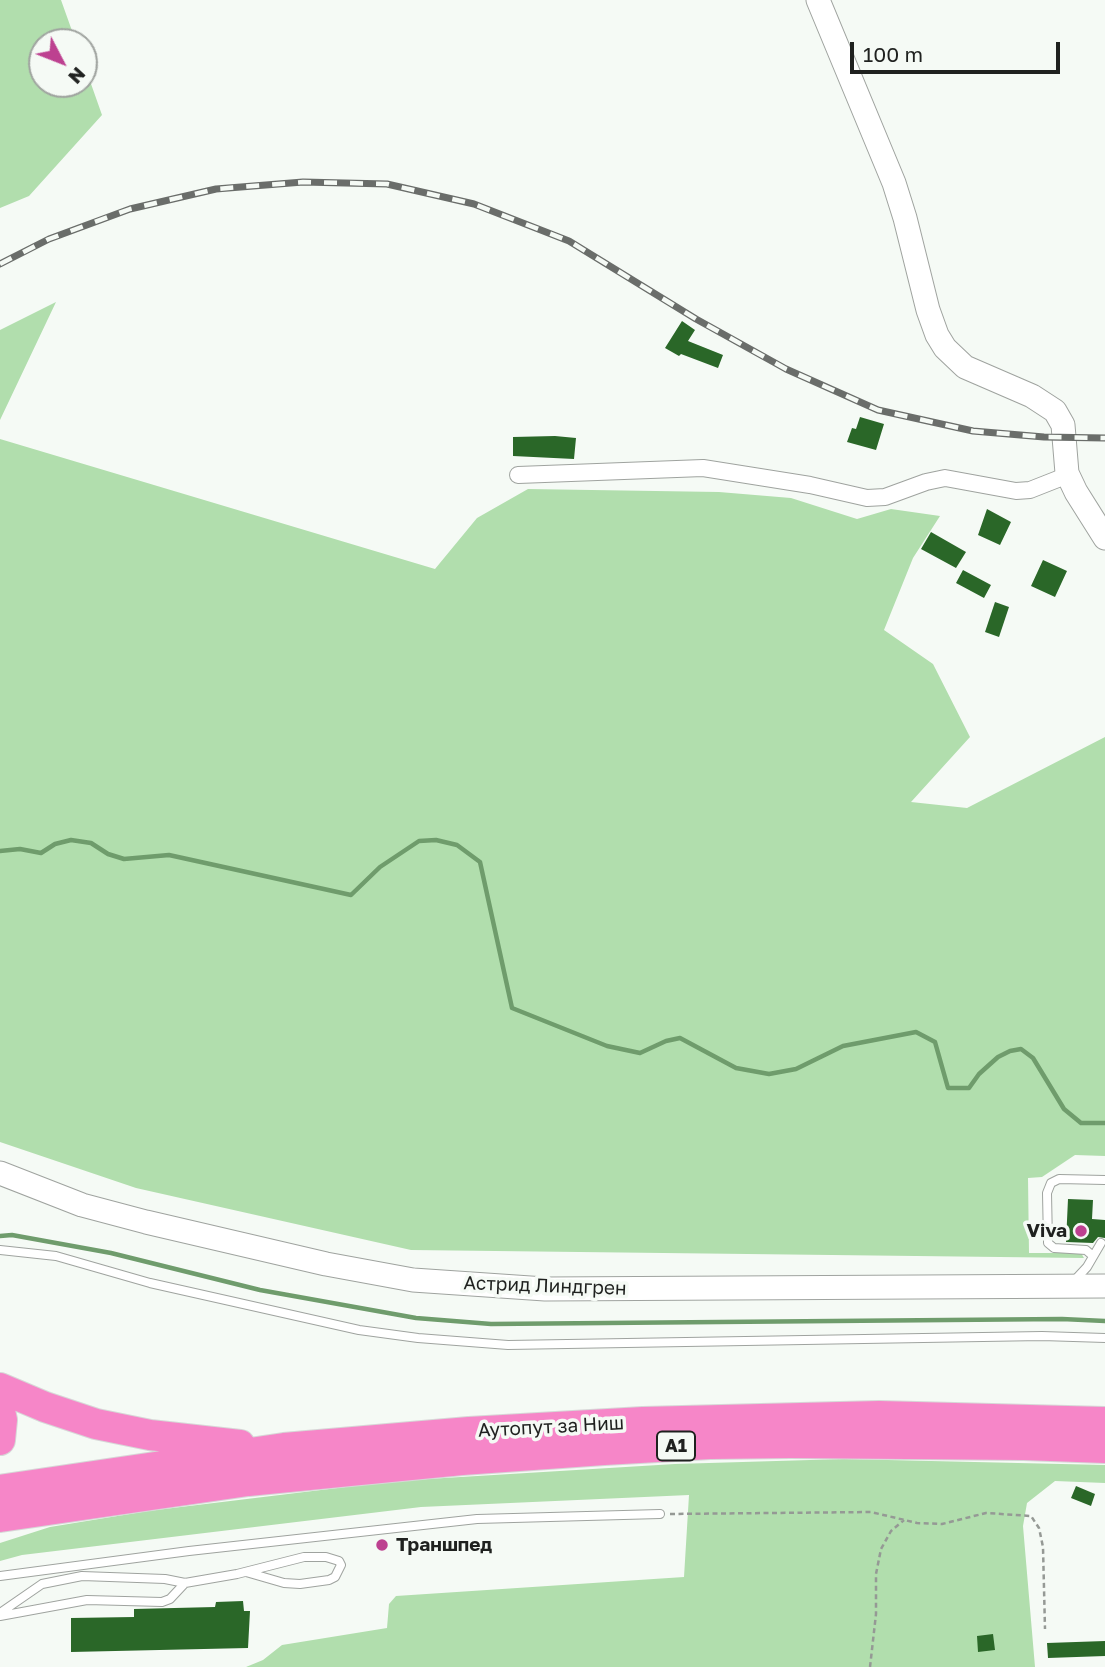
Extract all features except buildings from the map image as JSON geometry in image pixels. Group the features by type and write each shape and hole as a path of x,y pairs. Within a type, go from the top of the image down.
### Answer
{"highway":[{"path":"0,1388 75,1418 125,1430 232,1445 284,1448"},
{"path":"0,1411 0,1440"},
{"name":"Аутопут за Ниш","path":"0,1490 284,1448 469,1432 643,1422 879,1416 1105,1422"},
{"name":"Аутопут за Ниш","path":"13,1515 248,1481 462,1460 710,1444 857,1443 1105,1448"},
{"path":"0,1528 13,1515"}],"street":[{"path":"818,0 894,183 937,335 945,348 965,367 1032,396 1055,411 1063,425 1067,473 1105,538"},
{"path":"517,475 703,468 810,485 867,498 885,497 945,478 1016,491 1030,490 1067,473"},
{"name":"Астрид Линдгрен","path":"0,1173 51,1194 112,1214 326,1264 413,1280 545,1289 1105,1286"}],"lane":[{"path":"1093,1256 1086,1250 1054,1248 1048,1243 1046,1193 1051,1183 1059,1178 1105,1180"},
{"path":"1071,1285 1101,1243"},
{"path":"0,1250 56,1256 150,1283 359,1330 508,1345 1042,1336 1105,1338"},
{"path":"0,1576 190,1551 477,1519 660,1514"},
{"path":"0,1615 42,1584 82,1576 154,1578 185,1583 246,1572 304,1557 326,1557 339,1561 341,1565 335,1577 329,1580 300,1584 284,1583 246,1572"},
{"path":"0,1615 87,1600 162,1602 170,1599 185,1583"}],"path":[{"path":"660,1514 871,1512 904,1520 942,1524 986,1513 1031,1516 1039,1528 1043,1547 1045,1629"},
{"path":"870,1667 876,1614 876,1574 881,1549 891,1531 904,1520"}],"green space":[{"path":"0,0 61,0 71,28 28,28 28,98 96,98 102,115 29,196 0,208"},
{"path":"56,302 0,420 0,330"},
{"path":"0,439 435,569 477,518 528,489 719,492 791,498 857,519 891,509 940,516 913,558 884,630 933,664 970,737 911,802 967,808 1105,737 1105,1156 1075,1155 1042,1177 1028,1178 1029,1253 1081,1253 1084,1258 411,1250 136,1188 0,1142"},
{"path":"844,1459 1105,1465 1105,1483 1055,1481 1027,1503 1023,1526 1035,1667 246,1667 263,1660 282,1645 387,1628 389,1604 396,1596 684,1577 689,1495 421,1507 22,1555 0,1561 0,1543 50,1527 148,1511 395,1481 675,1464"}],"waterway":[{"path":"0,851 20,849 41,853 55,844 71,840 91,843 108,854 124,859 169,855 351,895 380,867 419,841 436,840 457,845 480,862 512,1008 607,1046 640,1053 666,1041 680,1038 736,1068 769,1074 796,1069 843,1046 916,1032 935,1042 948,1088 969,1088 979,1074 998,1057 1021,1049 1033,1058 1064,1109 1081,1123 1105,1123"},
{"path":"0,1236 12,1235 111,1253 260,1290 416,1318 491,1324 1062,1319 1105,1321"}],"railway":[{"path":"0,264 49,239 130,209 216,189 303,182 387,184 474,204 569,241 696,319 786,369 878,410 973,431 1044,437 1105,438"}],"place":[{"name":"Viva","path":"1081,1231"},
{"name":"Траншпед","path":"382,1545"}]}
